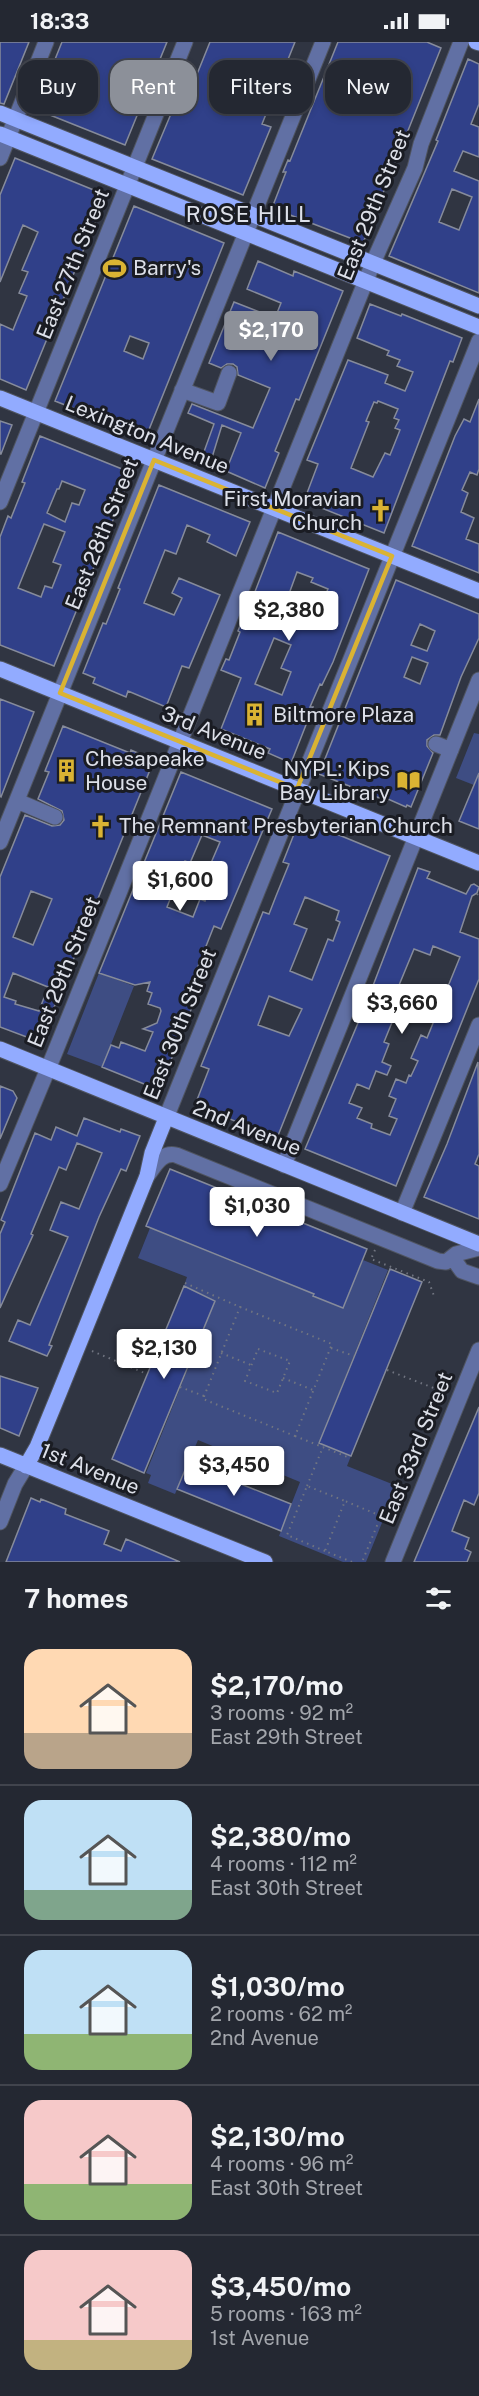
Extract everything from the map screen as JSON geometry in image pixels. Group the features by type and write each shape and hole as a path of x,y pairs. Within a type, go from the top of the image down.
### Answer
{"main road":[{"path":"0,113 479,306"},
{"path":"4,136 479,327"},
{"name":"Lexington Avenue","path":"0,398 479,591"},
{"name":"3rd Avenue","path":"0,669 479,863"},
{"name":"2nd Avenue","path":"0,1049 479,1246"},
{"name":"East 30th Street","path":"26,1466 37,1447 147,1176 152,1153 166,1118"},
{"name":"1st Avenue","path":"0,1455 265,1562"}],"street":[{"path":"0,158 4,136 16,119 46,42"},
{"name":"East 27th Street","path":"0,502 185,42"},
{"name":"East 28th Street","path":"0,842 323,42"},
{"name":"East 29th Street","path":"0,1184 365,281 409,182 421,144 461,42"},
{"name":"East 30th Street","path":"166,1118 479,341"},
{"path":"182,390 218,403 229,373"},
{"path":"284,1165 479,680"},
{"path":"436,744 452,750"},
{"path":"16,801 55,817"},
{"path":"402,1213 479,1025"},
{"path":"147,1176 163,1156 176,1155 438,1261 446,1262 456,1254 479,1246"},
{"path":"457,1264 462,1271 479,1277"},
{"name":"East 33rd Street","path":"393,1562 479,1350"},
{"name":"East 30th Street","path":"0,1522 15,1484 26,1466"}],"path":[{"path":"477,895 479,891"},
{"path":"375,1249 371,1259 429,1282 434,1296"},
{"path":"185,1283 332,1344 295,1436"},
{"path":"240,1306 203,1399 350,1458"},
{"path":"331,1348 354,1356"},
{"path":"258,1349 290,1362 283,1378 277,1394 245,1381 258,1349"},
{"path":"92,1352 147,1374"},
{"path":"221,1353 252,1365"},
{"path":"387,1370 444,1392"},
{"path":"283,1378 313,1390"},
{"path":"180,1387 204,1396"},
{"path":"323,1448 287,1535 352,1562"},
{"path":"307,1486 381,1516 362,1562"},
{"path":"325,1551 345,1501"}],"highlighted area":[{"path":"154,460 392,556 297,789 60,693"}],"shaded area":[{"path":"474,733 479,734 479,787 456,778"},
{"path":"99,973 134,986 102,1067 67,1054"},
{"path":"150,1228 314,1294 314,1297 343,1308 363,1260 388,1270 319,1443 351,1456 347,1466 397,1486 366,1562 343,1562 279,1536 300,1482 198,1440 175,1494 148,1483 151,1475 146,1473 215,1301 184,1286 187,1277 138,1258"}],"building":[{"path":"0,42 29,42 22,60 18,60 18,69 4,104 0,103"},
{"path":"62,42 167,42 160,60 110,60 110,114 138,114 125,145 48,114 98,114 98,60 55,60"},
{"path":"210,42 295,42 288,60 209,60 209,114 266,114 262,124 271,127 243,195 152,159 171,114 197,114 197,74"},
{"path":"338,42 427,42 441,48 363,243 272,208 286,172 283,172 288,160 290,161 309,114 313,114 313,104 325,74 325,114 411,114 411,60 331,60"},
{"path":"468,59 479,64 479,104 471,124 479,127 479,157 463,151 454,171 479,181 479,293 389,256 438,141 436,140","holes":["452,189 472,197 459,230 439,222"]},
{"path":"15,158 106,195 26,390 0,379 0,324 13,330 27,296 19,293 28,272 22,270 38,232 23,225 0,282 0,195"},
{"path":"134,206 224,243 146,437 55,401","holes":["130,336 149,343 143,359 124,351"]},
{"path":"258,261 293,276 294,271 343,291 299,400 296,399 275,451 279,453 265,488 226,471 241,433 222,425 210,464 201,460 214,424 188,413 192,404 253,428 270,388 238,375 237,367 233,364 227,364 221,368 209,363 234,302 275,318 281,303 247,289"},
{"path":"370,304 462,338 453,362 450,361 384,533 304,501 318,464 307,460 348,360 388,375 385,383 405,391 413,372 397,366 400,360 387,355 389,351 357,338","holes":["378,401 398,409 394,418 399,420 395,428 400,430 390,455 385,453 373,477 351,468 369,422 366,421 374,402"]},
{"path":"479,399 479,469 477,475 470,472 462,490 468,493 461,512 474,518 466,539 479,544 479,573 412,546 455,436 464,419 470,422"},
{"path":"0,421 12,425 1,454 0,454"},
{"path":"40,436 132,473 54,666 0,645 0,537 8,516 11,518 25,483 22,482","holes":["62,481 85,490 79,505 72,503 65,522 47,513","44,524 65,532 53,562 61,565 52,588 45,586 41,597 18,588"]},
{"path":"159,485 250,522 236,556 207,542 210,535 187,525 176,554 165,550 144,603 174,615 182,598 172,593 179,578 220,595 189,668 182,666 166,707 128,691 126,697 93,683 95,678 83,673 103,623 106,624"},
{"path":"278,532 369,569 333,662 310,707 313,707 291,763 268,753 270,749 221,729 241,678 221,670 226,659 229,660 240,632 238,631","holes":["297,572 313,578 311,582 328,589 312,627 295,621 300,608 286,602","274,638 291,645 281,668 291,672 282,695 255,684"]},
{"path":"396,580 479,614 479,638 461,677 440,735 434,735 427,740 427,746 433,753 411,807 388,799 387,801 319,774","holes":["420,624 435,631 427,651 411,645","412,657 428,663 420,684 404,677"]},
{"path":"0,699 34,712 1,797 0,796"},
{"path":"63,726 130,753 131,750 154,760 40,1042 0,1027 0,877 25,815 52,826 60,825 64,820 62,811 38,799 49,772 45,771","holes":["31,891 52,899 33,945 13,937","13,973 48,987 39,1011 15,1004 16,1001 4,997"]},
{"path":"181,772 272,809 221,929 214,926 193,979 200,982 198,992 159,1090 102,1067 111,1045 119,1048 121,1042 145,1051 153,1032 143,1029 157,1023 161,1011 160,1008 148,1004 152,993 147,991 150,982 135,985 99,973","holes":["202,835 220,842 211,863 219,866 205,901 200,899 193,917 167,907 185,861 190,863"]},
{"path":"479,773 479,829 459,821"},
{"path":"300,819 390,856 277,1138 195,1105 209,1069 201,1066 263,912 269,914 289,864 283,862","holes":["305,897 339,911 336,920 340,922 333,941 328,939 312,980 290,971 307,929 294,924","269,996 302,1009 289,1036 258,1025"]},
{"path":"418,868 430,872 427,878 466,894 471,885 479,887 477,893 472,896 460,932 479,939 479,979 396,1186 305,1149 366,1004","holes":["433,946 460,957 427,1038 421,1035 411,1058 418,1061 411,1076 409,1075 406,1083 396,1079 389,1096 396,1099 389,1116 397,1119 390,1135 371,1128 372,1124 357,1118 362,1108 349,1103 357,1084 369,1089 376,1071 387,1075 391,1066 382,1062 389,1044 384,1042 395,1015 409,1021 416,1006 395,998 414,949 430,955"]},
{"path":"478,1062 479,1154 475,1164 479,1166 479,1219 424,1197"},
{"path":"0,1086 13,1091 17,1098 0,1139"},
{"path":"84,1118 120,1132 121,1129 140,1136 126,1171 121,1169 99,1217 49,1345 52,1346 47,1356 9,1341 18,1320 30,1325 68,1237 50,1230 61,1202 79,1209 102,1153 77,1143 66,1170 59,1167 31,1234 33,1235 0,1308 0,1234 5,1222 1,1220 35,1133 51,1140 56,1127 77,1136"},
{"path":"170,1169 367,1249 343,1308 146,1226"},
{"path":"390,1269 422,1282 351,1456 319,1443"},
{"path":"184,1286 215,1301 144,1473 112,1459"},
{"path":"0,1376 38,1388 19,1436 0,1428"},
{"path":"479,1407 479,1493 474,1505 464,1500 452,1531 469,1538 465,1549 471,1552 467,1562 414,1562"},
{"path":"188,1463 291,1504 281,1531 177,1489"},
{"path":"31,1498 40,1502 41,1499 66,1509 65,1514 109,1531 104,1544 121,1551 126,1539 180,1562 6,1562"}],"place":[{"name":"Barry's","path":"115,268"},
{"name":"First Moravian Church","path":"380,511"},
{"name":"Biltmore Plaza","path":"255,715"},
{"name":"Chesapeake House","path":"67,771"},
{"name":"NYPL: Kips Bay Library","path":"408,781"},
{"name":"The Remnant Presbyterian Church","path":"101,826"}],"district":[{"name":"ROSE HILL","path":"249,214"}]}
